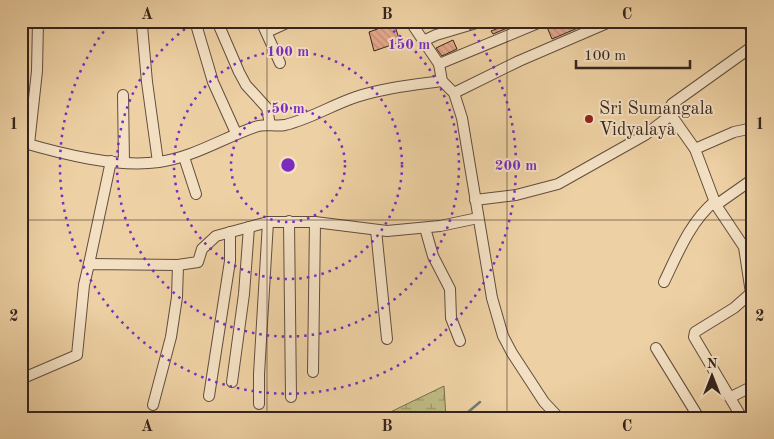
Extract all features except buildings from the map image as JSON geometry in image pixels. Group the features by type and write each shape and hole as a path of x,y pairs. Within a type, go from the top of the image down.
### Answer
{"street":[{"path":"38,21 38,71 25,143 70,155 124,163 158,162 184,156 258,126 284,125 356,97 442,81"},
{"path":"196,21 213,82 236,134"},
{"path":"217,21 246,85 267,108 270,125"},
{"path":"262,21 280,63"},
{"path":"267,32 291,21"},
{"path":"410,21 439,64 442,81 454,93 462,118 492,298 503,336 544,402 559,418"},
{"path":"424,41 436,35 483,21"},
{"path":"439,64 543,21"},
{"path":"454,93 520,61 612,21"},
{"path":"744,21 753,30"},
{"path":"142,26 147,82 158,162"},
{"path":"742,418 694,337 696,332 752,295 750,259 715,203 695,149 670,116 669,109 672,104 753,46"},
{"path":"123,95 124,163"},
{"path":"475,200 516,195 558,184 645,135 670,116"},
{"path":"695,149 734,132 753,128"},
{"path":"184,156 196,194"},
{"path":"21,379 77,355 83,293 111,161"},
{"path":"664,282 690,230 705,209 753,179"},
{"path":"89,264 178,265 198,262 202,250 216,236 268,222 315,222 387,231 425,228 478,218"},
{"path":"289,221 291,397"},
{"path":"259,404 268,222"},
{"path":"313,372 315,222"},
{"path":"232,382 244,294 249,227"},
{"path":"425,228 432,256 450,289 452,318 460,340"},
{"path":"376,230 387,339"},
{"path":"209,396 230,261 230,232"},
{"path":"153,405 171,337 177,297 178,265"},
{"path":"656,348 699,418"},
{"path":"731,397 753,386"}],"green space":[{"path":"444,386 446,418 378,418"}],"waterway":[{"path":"461,418 480,402"}],"place":[{"name":"Sri Sumangala Vidyalaya","path":"589,119"}]}
